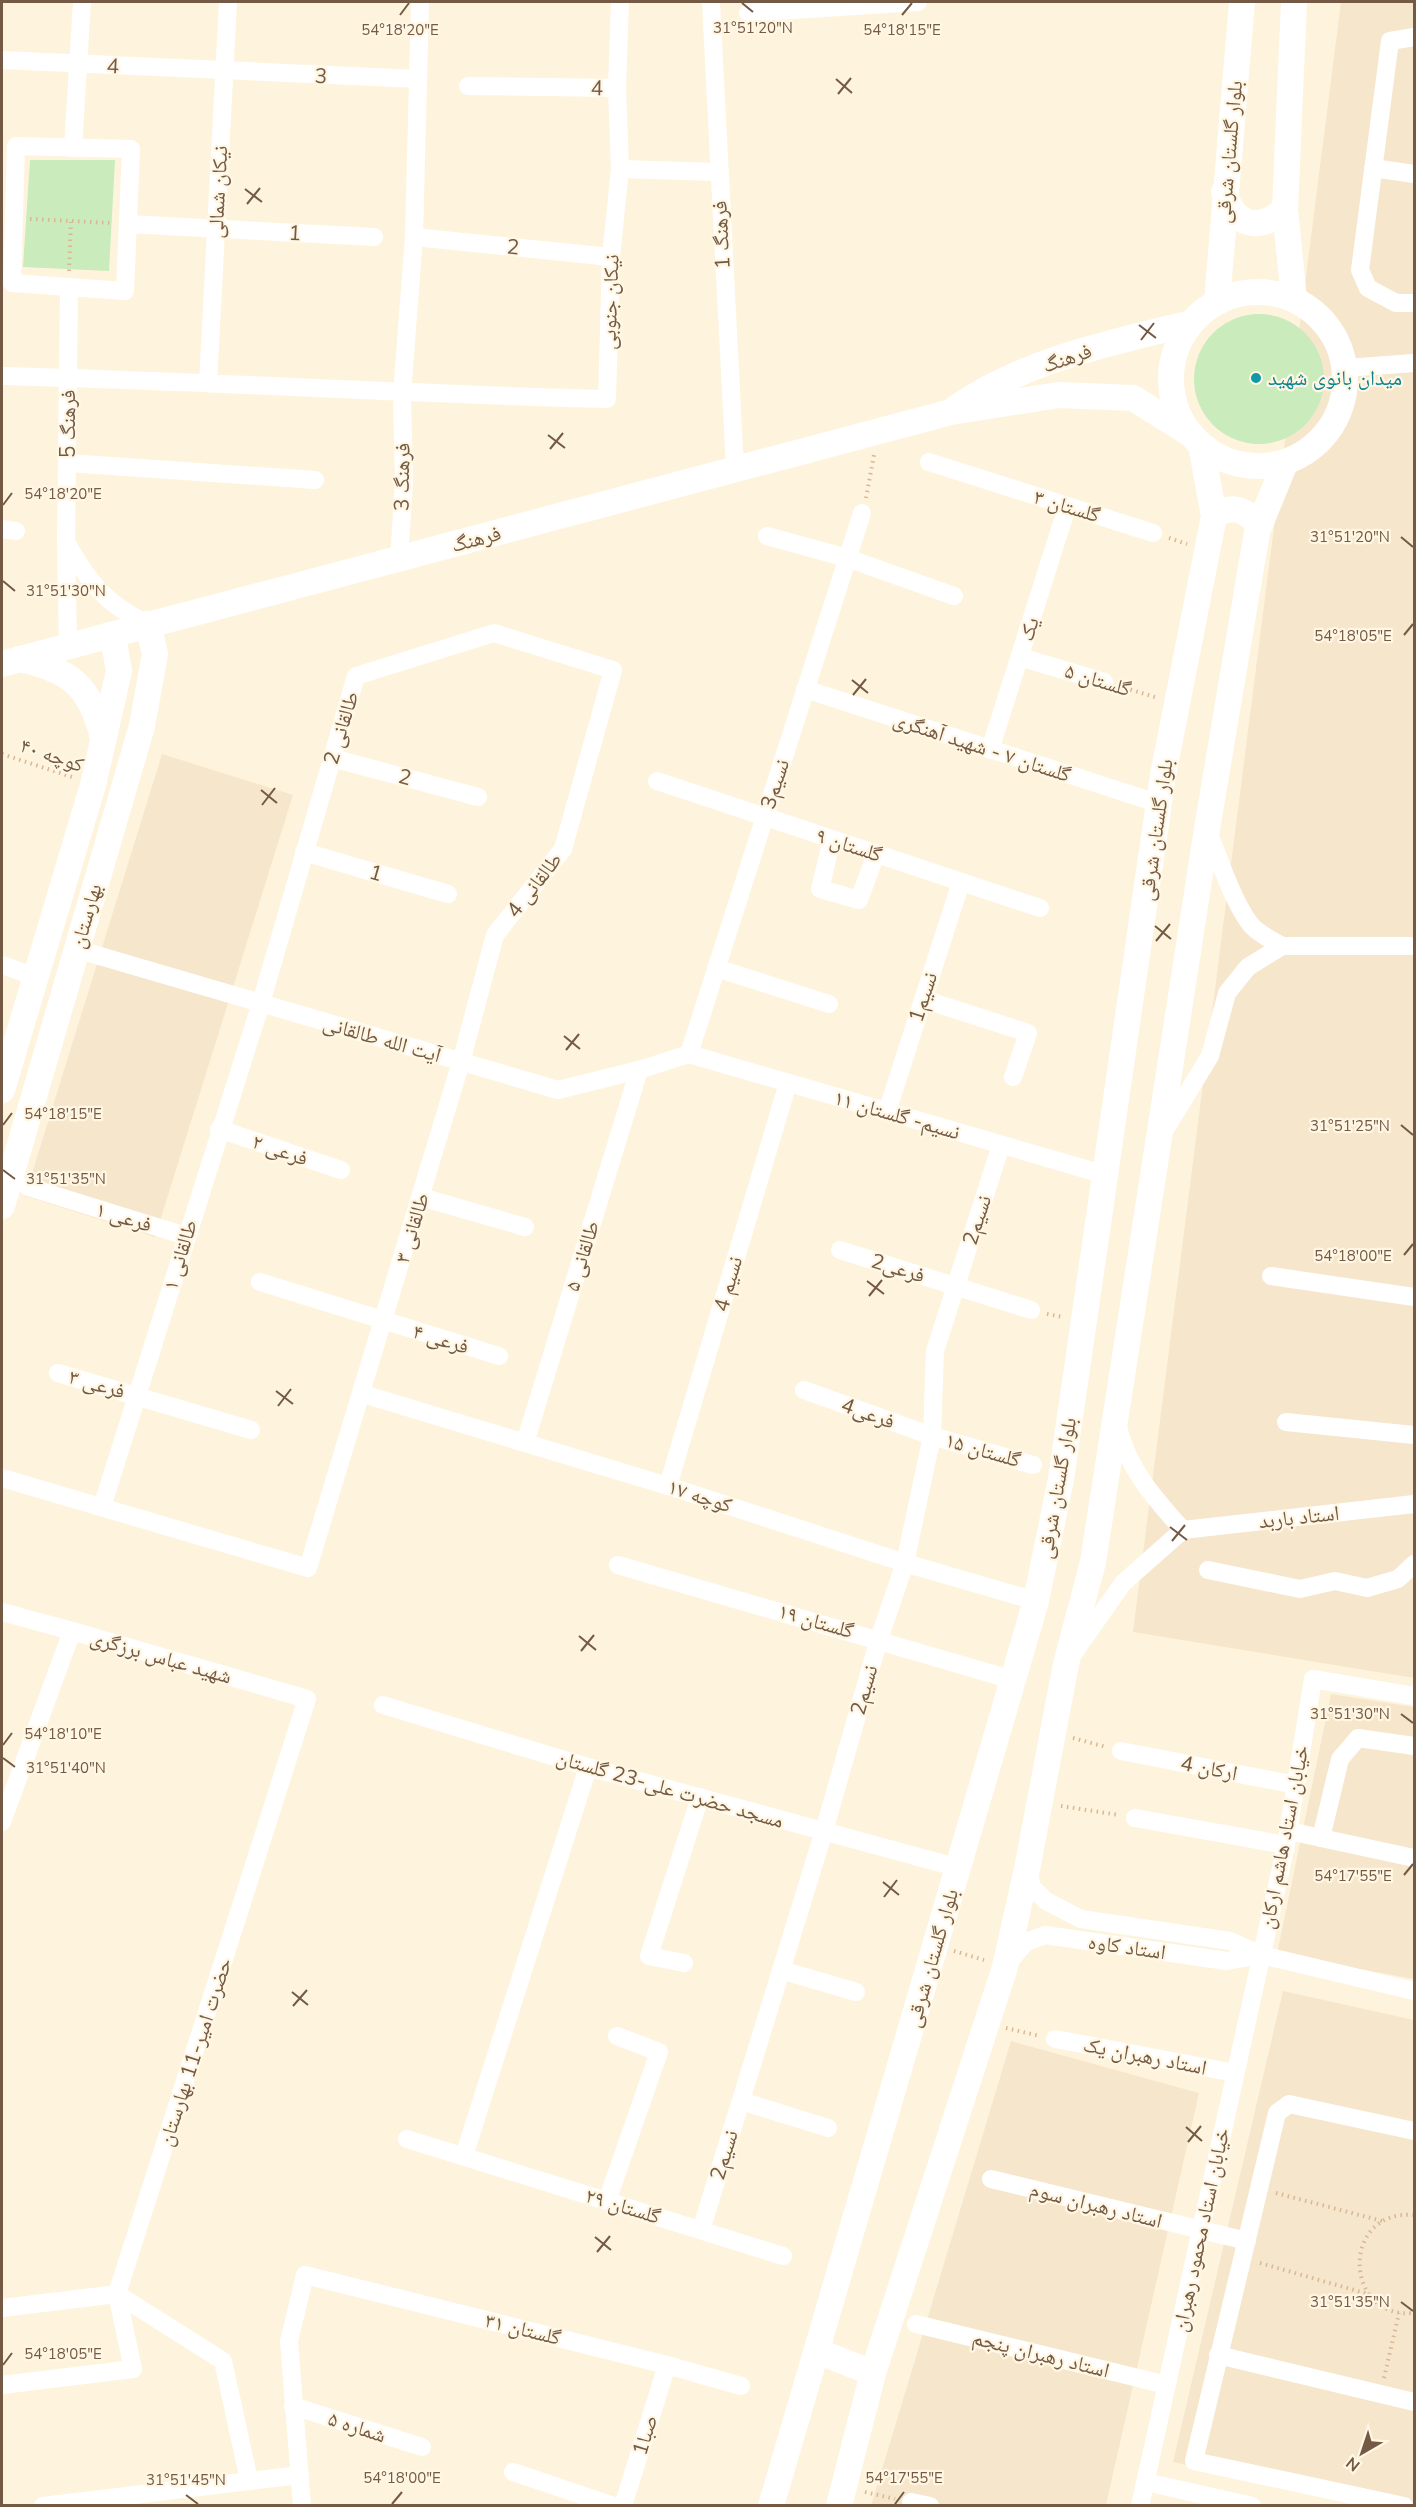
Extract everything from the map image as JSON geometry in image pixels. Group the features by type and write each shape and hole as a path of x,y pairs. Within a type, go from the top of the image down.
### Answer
{"main road":[{"name":"بلوار گلستان شرقی","path":"1216,302 1242,2"},
{"path":"1294,2 1285,208 1294,299"},
{"path":"1224,192 1229,208 1234,214 1240,219 1256,224 1273,220 1285,208"},
{"path":"1259,292 1294,299 1313,311 1329,327 1340,346 1345,368 1345,392 1339,416 1320,442 1286,463 1263,467 1241,465 1220,458 1195,439 1175,407 1170,378 1176,348 1191,323 1216,302 1242,293 1259,292"},
{"name":"فرهنگ","path":"951,412 984,389 1075,352 1191,323"},
{"name":"فرهنگ","path":"10,662 147,624 399,560 879,429 951,412 1059,395 1133,398 1195,439"},
{"name":"بلوار گلستان شرقی","path":"771,2505 1036,1601 1061,1479 1176,703 1205,550 1214,516 1195,439"},
{"path":"841,2496 873,2373 1005,1967 1027,1869 1066,1664 1093,1562 1207,829 1259,524 1286,463"},
{"path":"1214,516 1223,510 1237,508 1259,524"},
{"name":"بهارستان","path":"2,1206 142,726 155,654 147,624"},
{"name":"بهارستان","path":"2,1090 93,784 104,739 119,671 115,648 109,635"},
{"path":"10,662 47,665 69,677 89,699 98,716 104,739"},
{"path":"47,941 76,949"},
{"path":"817,2351 873,2373"}],"street":[{"path":"73,148 80,64 82,2"},
{"name":"نیکان شمالی","path":"208,383 228,2"},
{"name":"فرهنگ 3","path":"399,560 404,483 402,394 414,237 420,2"},
{"name":"نیکان جنوبی","path":"402,394 607,399 611,257 620,169 617,88 620,2"},
{"name":"فرهنگ 1","path":"711,2 735,469"},
{"path":"748,13 918,2"},
{"path":"1414,37 1390,41 1360,270 1368,288 1396,303 1414,303"},
{"name":"4","path":"2,60 225,71"},
{"name":"3","path":"225,71 418,79"},
{"name":"4","path":"468,86 617,88"},
{"path":"16,146 131,149 125,291 12,283 7,218 16,146"},
{"path":"1373,168 1414,174"},
{"path":"620,169 718,172"},
{"path":"128,224 216,229"},
{"name":"1","path":"216,229 374,237"},
{"name":"2","path":"414,237 611,257"},
{"name":"فرهنگ 5","path":"68,646 66,542 69,287"},
{"path":"1345,368 1414,363"},
{"path":"2,376 208,383 402,394"},
{"name":"گلستان ۳","path":"929,462 1153,533"},
{"path":"68,463 315,480"},
{"name":"یک","path":"990,750 1067,507"},
{"name":"نسیم3","path":"689,1054 862,513"},
{"path":"767,536 847,558 954,596"},
{"path":"66,542 85,575 110,603 147,624"},
{"name":"طالقانی 2","path":"261,1003 356,676 494,633 613,670"},
{"name":"گلستان ۵","path":"1020,657 1104,682"},
{"name":"طالقانی 4","path":"461,1062 495,935 563,849 613,670"},
{"name":"گلستان ۷ - شهید آهنگری","path":"806,689 1160,804"},
{"name":"2","path":"332,758 478,797"},
{"name":"گلستان ۹","path":"657,782 1040,908"},
{"path":"1207,829 1241,908 1251,925 1282,946"},
{"path":"832,839 820,889 859,900 876,854"},
{"name":"1","path":"304,852 448,894"},
{"name":"نسیم1","path":"887,1112 961,882"},
{"path":"1158,1142 1210,1056 1227,993 1248,967 1282,946 1414,946"},
{"name":"آیت الله طالقانی","path":"76,949 558,1090 639,1070 689,1054"},
{"path":"2,965 36,977"},
{"path":"716,968 829,1004"},
{"path":"923,999 1029,1033 1012,1077"},
{"name":"طالقانی ۱","path":"102,1507 219,1129 261,1003"},
{"name":"نسیم- گلستان ۱۱","path":"689,1054 1106,1176"},
{"name":"طالقانی ۳","path":"102,1507 308,1568 363,1394 461,1062"},
{"name":"طالقانی ۵","path":"525,1443 639,1070"},
{"name":"نسیم 4","path":"668,1486 788,1083"},
{"name":"فرعی ۲","path":"219,1129 341,1170"},
{"name":"نسیم2","path":"701,2230 824,1831 879,1640 905,1563 932,1436 935,1351 1001,1145"},
{"name":"فرعی ۱","path":"28,1187 186,1236"},
{"path":"421,1197 525,1227"},
{"name":"فرعی2","path":"840,1250 1031,1310"},
{"path":"1271,1276 1414,1297"},
{"name":"فرعی ۴","path":"260,1282 499,1356"},
{"name":"فرعی ۳","path":"58,1373 136,1395"},
{"name":"فرعی4","path":"804,1390 932,1436"},
{"name":"کوچه ۱۷","path":"363,1394 668,1486 905,1563 1036,1601"},
{"path":"136,1395 251,1430"},
{"path":"1066,1664 1124,1582 1183,1530 1145,1489 1123,1448 1115,1415"},
{"path":"1286,1422 1414,1435"},
{"name":"گلستان ۱۵","path":"932,1436 1033,1465"},
{"path":"2,1478 102,1507"},
{"name":"استاد باربد","path":"1183,1530 1414,1504"},
{"path":"1208,1570 1300,1589 1335,1581 1367,1588 1398,1579 1414,1564"},
{"name":"گلستان ۱۹","path":"618,1565 1013,1680"},
{"path":"2,1612 72,1631"},
{"name":"شهید عباس برزگری","path":"2,1822 72,1631 307,1699"},
{"name":"خیابان استاد هاشم ارکان","path":"1261,1955 1287,1838 1313,1678 1414,1696"},
{"name":"حضرت امیر-11 بهارستان","path":"117,2294 307,1699"},
{"name":"مسجد حضرت علی-23 گلستان","path":"383,1705 588,1767 959,1868"},
{"path":"1321,1838 1340,1759 1358,1738 1414,1746"},
{"name":"ارکان 4","path":"1121,1751 1296,1785"},
{"path":"464,2156 588,1767"},
{"path":"684,1963 649,1956 700,1797"},
{"path":"1135,1818 1287,1838 1321,1838 1414,1858"},
{"name":"استاد کاوه","path":"1027,1869 1032,1887 1046,1901 1081,1919 1230,1941 1261,1955 1414,1991"},
{"name":"استاد کاوه","path":"1005,1967 1026,1942 1045,1935 1227,1962 1261,1955"},
{"name":"خیابان استاد محمود رهبران","path":"1140,2505 1261,1955"},
{"path":"781,1970 856,1992"},
{"path":"607,2201 659,2052 617,2036"},
{"name":"استاد رهبران یک","path":"1055,2039 1235,2073"},
{"path":"741,2101 828,2128"},
{"path":"1404,2505 1194,2461 1218,2355 1261,2188 1277,2113 1288,2104 1414,2131"},
{"name":"گلستان ۲۹","path":"407,2139 783,2256"},
{"name":"استاد رهبران سوم","path":"991,2179 1201,2231 1246,2249"},
{"name":"گلستان ۳۱","path":"293,2406 289,2341 304,2275 667,2365 741,2386"},
{"path":"2,2308 117,2294 223,2361 249,2480"},
{"path":"2,2385 133,2369 117,2294"},
{"name":"استاد رهبران پنجم","path":"916,2324 1167,2385"},
{"path":"1218,2355 1414,2402"},
{"name":"صبا1","path":"623,2505 667,2365"},
{"path":"293,2406 302,2505"},
{"name":"شماره ۵","path":"293,2406 422,2447"},
{"path":"513,2472 614,2505"},
{"path":"43,2505 300,2475"},
{"path":"1146,2482 1252,2505"},
{"path":"912,2502 930,2505"}],"path":[{"path":"7,218 128,224"},
{"path":"69,287 71,221"},
{"path":"862,513 879,429"},
{"path":"1153,533 1205,550"},
{"name":"گلستان ۵","path":"1104,682 1176,703"},
{"name":"کوچه ۴۰","path":"2,754 93,784"},
{"path":"1031,1310 1084,1322"},
{"path":"1052,1733 1121,1751"},
{"path":"1040,1803 1135,1818"},
{"path":"936,1945 1005,1967"},
{"path":"986,2024 1055,2039"},
{"path":"1261,2188 1383,2221"},
{"path":"1369,2294 1359,2272 1359,2260 1366,2238 1383,2221 1394,2216 1414,2215"},
{"path":"1246,2249 1369,2294 1388,2309 1399,2313 1414,2313"},
{"path":"1380,2394 1399,2313"},
{"path":"841,2496 912,2502"}],"shaded area":[{"path":"1341,2 1414,2 1414,1678 1133,1632"},
{"path":"162,754 293,795 155,1237 25,1196"},
{"path":"1331,1694 1414,1707 1414,1979 1277,1954"},
{"path":"1283,1991 1414,2020 1414,2505 1367,2505 1173,2462"},
{"path":"1011,2041 1199,2093 1106,2505 871,2506"}],"green space":[{"path":"30,160 115,160 109,271 23,267"},
{"path":"1259,314 1284,319 1305,333 1319,354 1324,379 1319,404 1305,425 1284,439 1259,444 1234,439 1213,425 1199,404 1194,379 1199,354 1213,333 1234,319"}],"place":[{"name":"میدان بانوی شهید","path":"1256,378"}]}
